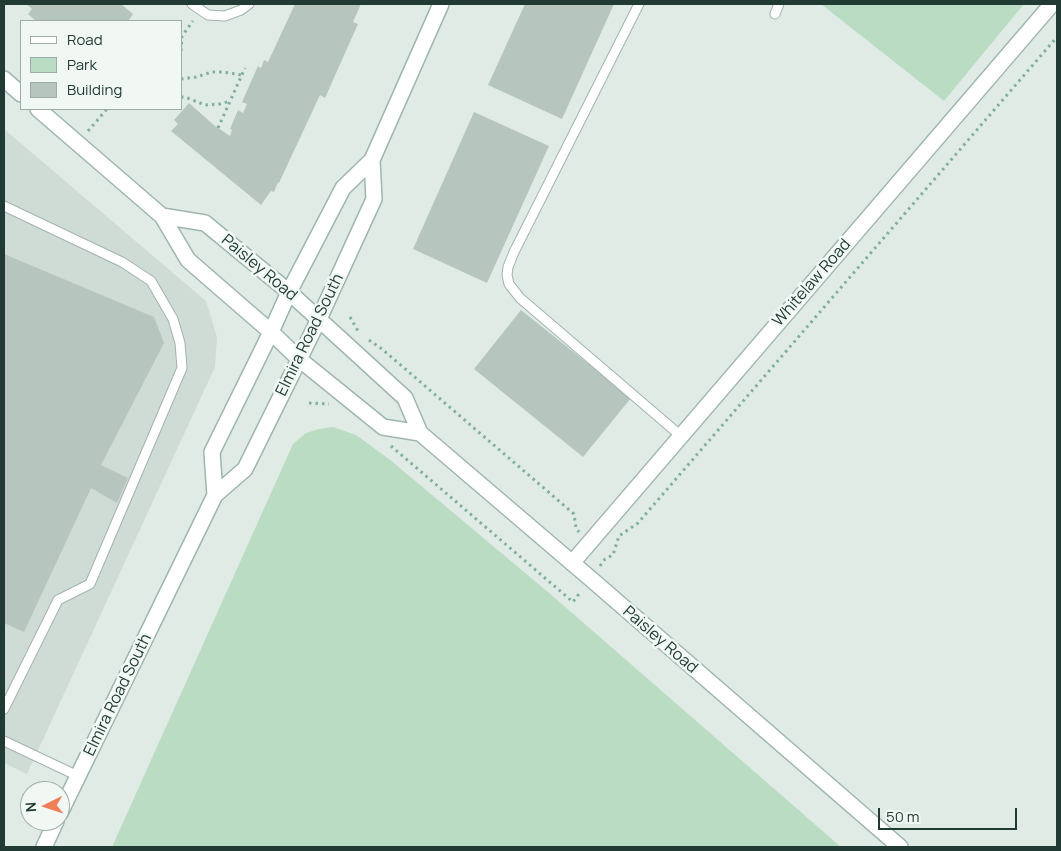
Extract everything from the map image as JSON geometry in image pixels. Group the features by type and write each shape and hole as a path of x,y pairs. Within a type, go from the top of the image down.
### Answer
{"main road":[{"name":"Elmira Road South","path":"215,495 212,452 289,292 344,188 372,160 441,4"},
{"name":"Whitelaw Road","path":"572,564 1052,4"},
{"path":"4,79 20,93"},
{"path":"39,110 162,216 188,260 271,332 299,359 383,427 420,433"},
{"name":"Elmira Road South","path":"70,792 215,495 245,469 319,319 374,199 372,160"},
{"name":"Paisley Road","path":"162,216 205,223 289,292 405,398 420,433 900,847"},
{"path":"44,847 51,831"}],"lane":[{"path":"192,4 208,15 225,16 241,10 249,4"},
{"path":"639,4 514,252 507,275 509,284 520,298 681,436"},
{"path":"775,14 779,4"},
{"path":"4,206 122,262 151,281 173,319 180,344 182,368 90,584 58,600 4,710"},
{"path":"4,741 78,776"}],"path":[{"path":"182,36 201,11"},
{"path":"605,559 613,555 620,536 638,523 1057,37"},
{"path":"218,128 245,68"},
{"path":"182,79 212,72 242,75"},
{"path":"182,97 205,105 230,101"},
{"path":"78,143 106,110"},
{"path":"350,317 359,332"},
{"path":"365,338 382,349 574,514 576,528"},
{"path":"309,403 334,405"},
{"path":"388,444 573,602 581,591"}],"shaded area":[{"path":"4,129 206,301 217,337 215,367 27,774 4,763"}],"green space":[{"path":"821,4 1024,4 944,101"},
{"path":"333,427 356,435 389,459 548,592 841,847 112,847 293,444 306,433"}],"building":[{"path":"26,4 121,4 133,14 129,20 35,20 28,14 32,9"},
{"path":"295,4 361,4 353,22 358,24 325,98 320,95 279,183 274,192 271,191 261,205 171,131 178,124 174,120 189,103 215,126 230,136 232,130 230,129 238,110 243,113 247,104 242,102 258,66 261,68 264,60 268,62"},
{"path":"525,4 614,4 562,119 488,85"},
{"path":"474,112 549,146 487,283 413,249"},
{"path":"4,254 154,317 164,343 101,465 128,478 117,503 91,488 24,632 4,623"},
{"path":"521,310 631,398 583,457 474,369"}]}
